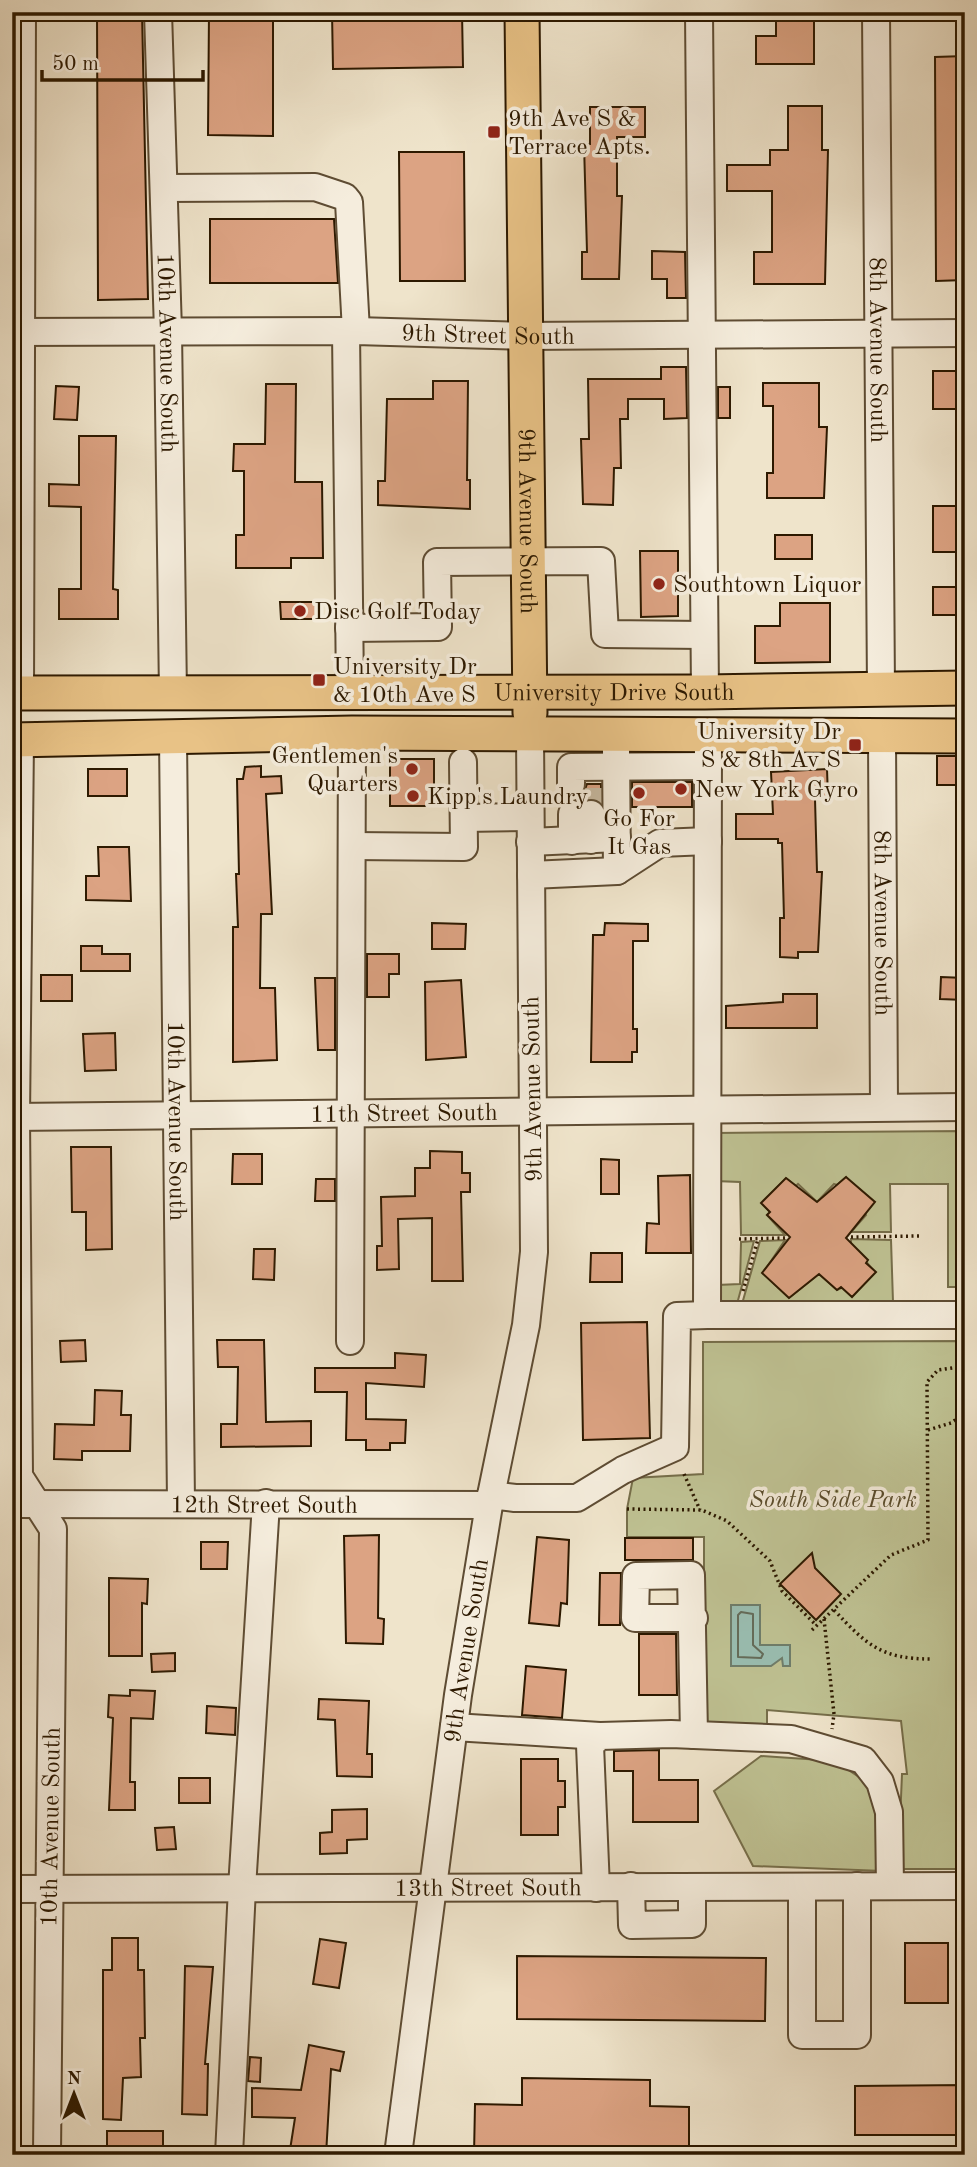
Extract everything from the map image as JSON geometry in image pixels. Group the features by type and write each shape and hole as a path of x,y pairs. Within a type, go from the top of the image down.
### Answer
{"main road":[{"name":"9th Avenue South","path":"522,12 530,735"},
{"name":"University Drive South","path":"16,693 531,690 705,692 965,688"},
{"name":"University Drive South","path":"16,740 352,733 530,735 597,767 708,751 882,737 965,736"}],"street":[{"path":"16,693 17,332 22,12"},
{"name":"10th Avenue South","path":"158,12 168,331 173,694"},
{"path":"699,12 705,692"},
{"name":"8th Avenue South","path":"876,12 881,689"},
{"path":"164,188 315,187 345,197 349,202 350,691"},
{"name":"9th Street South","path":"17,332 351,331 524,336 965,333"},
{"path":"349,628 438,627 437,562 601,561 605,634 704,635"},
{"path":"350,1341 352,733"},
{"name":"9th Avenue South","path":"398,2155 454,1727 490,1500 526,1325 534,1252 530,735"},
{"name":"8th Avenue South","path":"882,737 884,1106"},
{"name":"10th Avenue South","path":"173,738 181,1503"},
{"name":"10th Avenue South","path":"16,740 14,1117 19,1476 53,1529 47,2155"},
{"path":"708,751 707,1315 965,1315"},
{"path":"352,846 464,847 463,762"},
{"path":"597,767 589,829 617,871"},
{"path":"464,818 530,829 589,829"},
{"path":"531,875 617,871 660,843 708,841"},
{"name":"11th Street South","path":"14,1117 965,1107"},
{"name":"12th Street South","path":"12,1503 266,1503 577,1498 623,1470 674,1447 677,1316 707,1315"},
{"path":"229,2155 242,1888 266,1503"},
{"path":"694,1618 694,1735"},
{"path":"454,1727 600,1736 694,1735 791,1739 830,1748 863,1760 880,1782 889,1812 890,1886"},
{"path":"596,1888 590,1745 600,1736"},
{"path":"631,1886 632,1925 692,1924 692,1888"},
{"path":"802,1887 802,2035 857,2035 858,1886"},
{"name":"13th Street South","path":"12,1889 965,1886"}],"path":[{"path":"851,1237 920,1236"},
{"path":"739,1239 785,1238"},
{"path":"743,1293 758,1239"},
{"path":"812,1630 891,1555 920,1546 928,1540 929,1378 938,1370 965,1366"},
{"path":"928,1430 951,1423 965,1413"},
{"path":"684,1474 700,1510"},
{"path":"627,1509 700,1510 727,1521 758,1547 772,1565 782,1591 817,1626"},
{"path":"834,1610 875,1649 895,1657 931,1659"},
{"path":"824,1619 834,1714 830,1748"}],"green space":[{"path":"965,1131 965,1287 948,1287 948,1184 890,1184 891,1232 851,1232 866,1215 846,1177 837,1185 834,1184 817,1202 798,1184 796,1186 786,1178 762,1203 770,1212 767,1215 785,1235 741,1235 740,1182 715,1181 715,1133"},
{"path":"851,1239 891,1240 893,1302 742,1304 760,1241 785,1240 763,1273 789,1298 819,1274 837,1290 875,1272 851,1244"},
{"path":"754,1241 737,1304 719,1303 717,1285 740,1284 741,1242"},
{"name":"South Side Park","path":"965,1341 965,1869 898,1869 902,1774 907,1774 901,1721 767,1710 767,1724 704,1723 704,1537 627,1537 627,1509 633,1478 703,1474 703,1342"},
{"path":"761,1756 835,1761 874,1787 883,1871 753,1866 714,1791"}],"water":[{"path":"731,1605 760,1605 760,1645 790,1645 790,1666 783,1666 782,1658 771,1666 731,1666"}],"building":[{"path":"97,12 142,12 148,299 98,300"},
{"path":"209,12 273,12 273,136 208,135"},
{"path":"332,12 462,12 463,67 333,69"},
{"path":"776,12 814,12 814,64 756,64 756,36 776,36"},
{"path":"965,56 965,280 936,281 935,57"},
{"path":"788,106 822,106 822,150 828,150 825,284 754,284 754,252 772,252 772,191 727,191 727,165 770,165 770,150 788,150"},
{"path":"590,107 645,107 645,137 617,137 617,196 622,196 619,279 582,279 582,252 587,252 584,144 590,144"},
{"path":"399,152 464,152 465,281 400,281"},
{"path":"210,219 334,219 338,283 210,283"},
{"path":"652,251 685,252 686,298 667,298 667,279 652,279"},
{"path":"661,367 686,367 687,418 664,419 664,399 628,399 628,419 620,419 621,468 614,468 613,505 583,504 581,439 589,439 588,379 661,379"},
{"path":"933,371 965,371 965,409 933,409"},
{"path":"433,381 468,381 467,480 470,480 470,509 378,505 378,481 385,481 387,399 433,399"},
{"path":"763,383 819,383 819,427 827,427 824,498 767,498 767,473 773,473 773,406 763,406"},
{"path":"266,384 296,384 295,482 322,482 323,558 291,558 291,568 236,568 236,535 244,535 244,471 233,471 234,444 265,444"},
{"path":"56,386 79,387 77,420 54,419"},
{"path":"718,387 730,387 730,418 718,418"},
{"path":"79,436 116,436 113,589 118,590 118,619 59,619 59,589 81,589 81,507 49,506 49,484 79,485"},
{"path":"933,506 965,506 965,552 933,552"},
{"path":"775,535 812,535 812,559 775,559"},
{"name":"Southtown Liquor","path":"640,551 678,551 678,616 641,617"},
{"path":"933,587 965,587 965,615 933,615"},
{"name":"Disc Golf Today","path":"280,602 319,602 319,619 281,619"},
{"path":"780,603 830,603 830,662 755,663 755,626 780,626"},
{"path":"937,756 965,756 965,785 937,785"},
{"path":"390,759 434,759 434,806 390,806"},
{"path":"261,766 261,777 281,776 282,793 266,794 272,914 261,914 260,988 275,988 277,1060 233,1062 233,927 238,927 236,874 239,874 237,779 243,779 245,767"},
{"path":"88,769 127,769 127,796 88,796"},
{"path":"827,769 828,798 815,799 817,872 822,872 818,952 798,952 798,958 780,957 780,918 784,918 782,843 778,843 778,839 736,839 736,814 773,814 771,772"},
{"path":"632,782 692,782 692,807 632,807"},
{"path":"587,784 601,784 601,802 592,798 582,802 575,799 584,792"},
{"path":"98,847 129,847 131,901 86,900 86,876 99,876"},
{"path":"432,923 466,924 465,949 432,949"},
{"path":"605,923 648,924 648,941 633,941 633,1029 637,1029 637,1052 632,1052 632,1062 591,1062 593,935 604,935"},
{"path":"81,946 102,946 102,954 130,954 130,971 81,971"},
{"path":"367,954 399,954 399,974 389,974 389,997 367,997"},
{"path":"41,975 72,975 72,1001 41,1001"},
{"path":"941,977 965,978 965,1000 940,999"},
{"path":"315,978 335,978 335,1050 318,1050"},
{"path":"461,980 466,1057 426,1060 425,982"},
{"path":"783,994 817,994 817,1028 726,1028 726,1006 783,1002"},
{"path":"115,1033 116,1070 85,1071 83,1034"},
{"path":"71,1147 111,1147 112,1249 86,1250 86,1212 72,1212"},
{"path":"430,1151 462,1152 462,1173 470,1173 470,1192 461,1192 463,1281 432,1281 432,1218 398,1219 399,1269 377,1270 377,1246 382,1246 381,1197 415,1196 415,1168 430,1168"},
{"path":"233,1154 262,1154 262,1184 232,1184"},
{"path":"601,1159 619,1160 619,1194 601,1194"},
{"path":"690,1175 691,1253 646,1253 647,1223 659,1224 658,1176"},
{"path":"846,1177 875,1202 846,1238 876,1272 852,1297 841,1287 837,1290 819,1274 789,1298 762,1273 790,1237 767,1215 770,1212 761,1203 786,1178 817,1202"},
{"path":"316,1179 335,1179 335,1201 315,1201"},
{"path":"254,1249 275,1249 274,1280 253,1279"},
{"path":"591,1253 622,1253 622,1282 590,1282"},
{"path":"647,1322 650,1438 583,1440 581,1323"},
{"path":"85,1340 86,1361 61,1362 60,1341"},
{"path":"217,1340 264,1340 266,1422 311,1421 311,1446 221,1447 221,1424 237,1424 238,1367 218,1367"},
{"path":"395,1353 426,1355 424,1387 366,1383 366,1419 406,1420 405,1443 390,1443 390,1450 366,1450 366,1440 346,1440 347,1392 315,1392 315,1368 395,1368"},
{"path":"95,1390 122,1391 121,1415 131,1415 130,1451 82,1451 82,1460 54,1459 55,1424 94,1425"},
{"path":"379,1535 378,1618 384,1619 383,1644 346,1643 344,1536"},
{"path":"537,1537 569,1540 567,1604 561,1603 559,1626 529,1623"},
{"path":"625,1538 693,1538 693,1560 625,1560"},
{"path":"201,1542 228,1542 227,1569 201,1569"},
{"path":"812,1553 815,1568 841,1594 816,1620 780,1584"},
{"path":"600,1573 621,1573 620,1625 599,1625"},
{"path":"109,1578 148,1579 147,1604 142,1603 142,1656 109,1656"},
{"path":"639,1634 676,1634 677,1695 639,1695"},
{"path":"175,1653 175,1671 152,1672 151,1654"},
{"path":"526,1666 566,1670 562,1718 522,1715"},
{"path":"130,1690 155,1691 153,1719 131,1718 130,1782 135,1782 135,1810 109,1810 113,1718 108,1717 109,1695 130,1696"},
{"path":"319,1699 369,1701 367,1754 372,1754 372,1777 337,1776 335,1720 318,1719"},
{"path":"207,1706 236,1708 235,1735 206,1733"},
{"path":"659,1750 659,1780 698,1780 698,1822 633,1822 633,1771 614,1771 614,1751"},
{"path":"521,1759 558,1759 558,1781 565,1781 565,1807 558,1807 558,1835 521,1835"},
{"path":"179,1778 210,1778 210,1803 179,1803"},
{"path":"367,1809 367,1839 347,1840 347,1853 320,1854 320,1833 332,1832 332,1810"},
{"path":"174,1827 176,1849 157,1850 155,1828"},
{"path":"112,1938 138,1938 138,1970 144,1970 145,2038 140,2038 141,2077 123,2078 121,2120 103,2119 103,1970 112,1970"},
{"path":"320,1939 346,1943 339,1988 313,1984"},
{"path":"905,1943 948,1943 948,2003 905,2003"},
{"path":"517,1956 766,1958 765,2021 517,2019"},
{"path":"185,1966 213,1967 205,2064 208,2064 207,2115 182,2114"},
{"path":"309,2045 344,2052 340,2071 331,2069 326,2155 290,2150 295,2118 252,2117 252,2088 301,2090"},
{"path":"250,2057 261,2058 260,2082 248,2081"},
{"path":"522,2078 650,2080 650,2106 689,2107 689,2155 474,2155 475,2104 522,2105"},
{"path":"965,2085 965,2135 855,2135 855,2086"},
{"path":"107,2131 163,2131 163,2155 107,2155"}],"tunnel":[{"path":"591,784 591,814"}],"place":[{"name":"9th Ave S & Terrace Apts.","path":"494,132"},
{"name":"Southtown Liquor","path":"659,584"},
{"name":"Disc Golf Today","path":"300,611"},
{"name":"University Dr & 10th Ave S","path":"319,680"},
{"name":"University Dr S & 8th Av S","path":"855,745"},
{"name":"Gentlemen's Quarters","path":"412,769"},
{"name":"New York Gyro","path":"681,789"},
{"name":"Go For It Gas","path":"639,793"},
{"name":"Kipp's Laundry","path":"413,796"}]}
